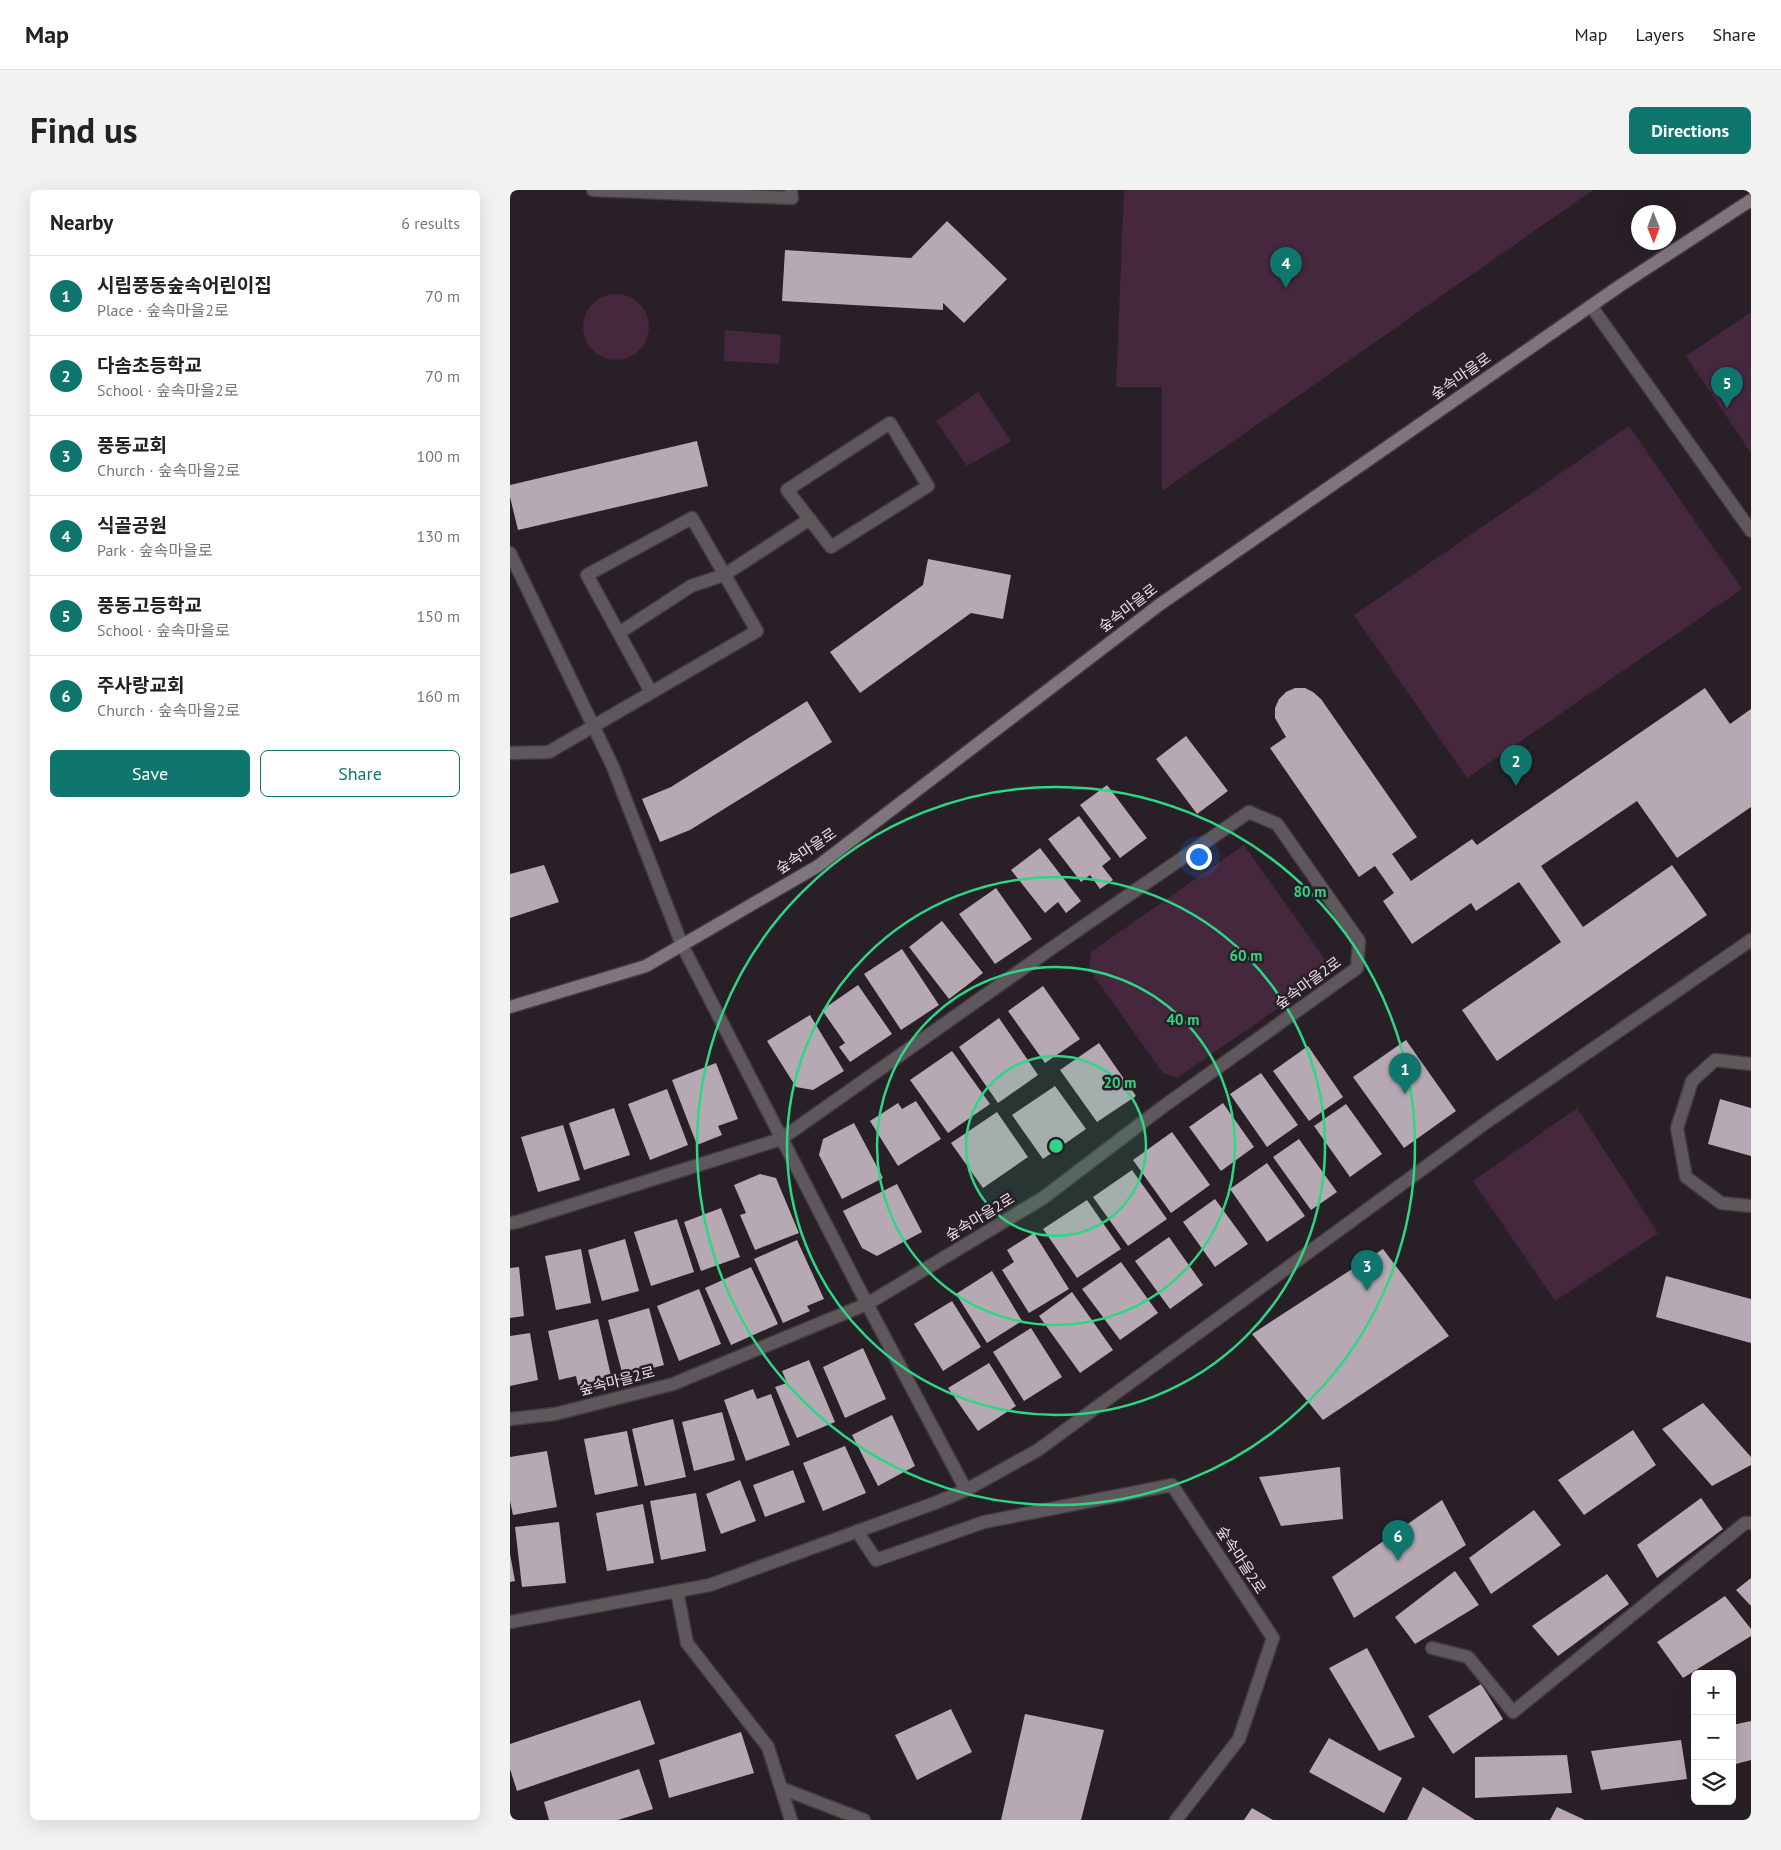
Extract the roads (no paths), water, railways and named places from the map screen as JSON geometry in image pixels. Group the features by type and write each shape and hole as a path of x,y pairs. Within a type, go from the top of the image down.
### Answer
{"main road":[{"name":"숲속마을로","path":"510,1007 646,966 818,866 1159,605 1591,306 1751,200"}],"street":[{"path":"593,190 792,198 791,190"},
{"path":"1591,306 1751,531"},
{"path":"890,423 928,486 831,547 810,519 787,490 890,423"},
{"path":"510,753 549,752 757,631 692,518 587,574 651,692"},
{"path":"619,633 691,586 724,575 810,519"},
{"path":"510,553 613,767 682,945 867,1304 966,1490"},
{"name":"숲속마을2로","path":"510,1223 782,1139 1052,948 1249,812 1277,824 1358,941 1357,968 1164,1106 1043,1198 867,1304 673,1384 555,1414 510,1419"},
{"path":"510,1622 710,1585 935,1504 966,1490 1038,1450 1492,1119 1751,940"},
{"path":"1751,1064 1715,1060 1692,1081 1677,1128 1686,1177 1721,1204 1751,1206"},
{"name":"숲속마을2로","path":"857,1531 876,1560 984,1522 1172,1485 1273,1638 1239,1739 1176,1820"},
{"path":"1432,1648 1468,1657 1513,1712 1745,1523 1751,1523"},
{"path":"677,1591 687,1643 768,1747 791,1820"},
{"path":"781,1788 864,1820"}],"place":[{"name":"식골공원","path":"1286,288"},
{"name":"풍동고등학교","path":"1727,408"},
{"name":"다솜초등학교","path":"1516,786"},
{"name":"시립풍동숲속어린이집","path":"1405,1094"},
{"name":"풍동교회","path":"1367,1291"},
{"name":"주사랑교회","path":"1398,1561"}]}
